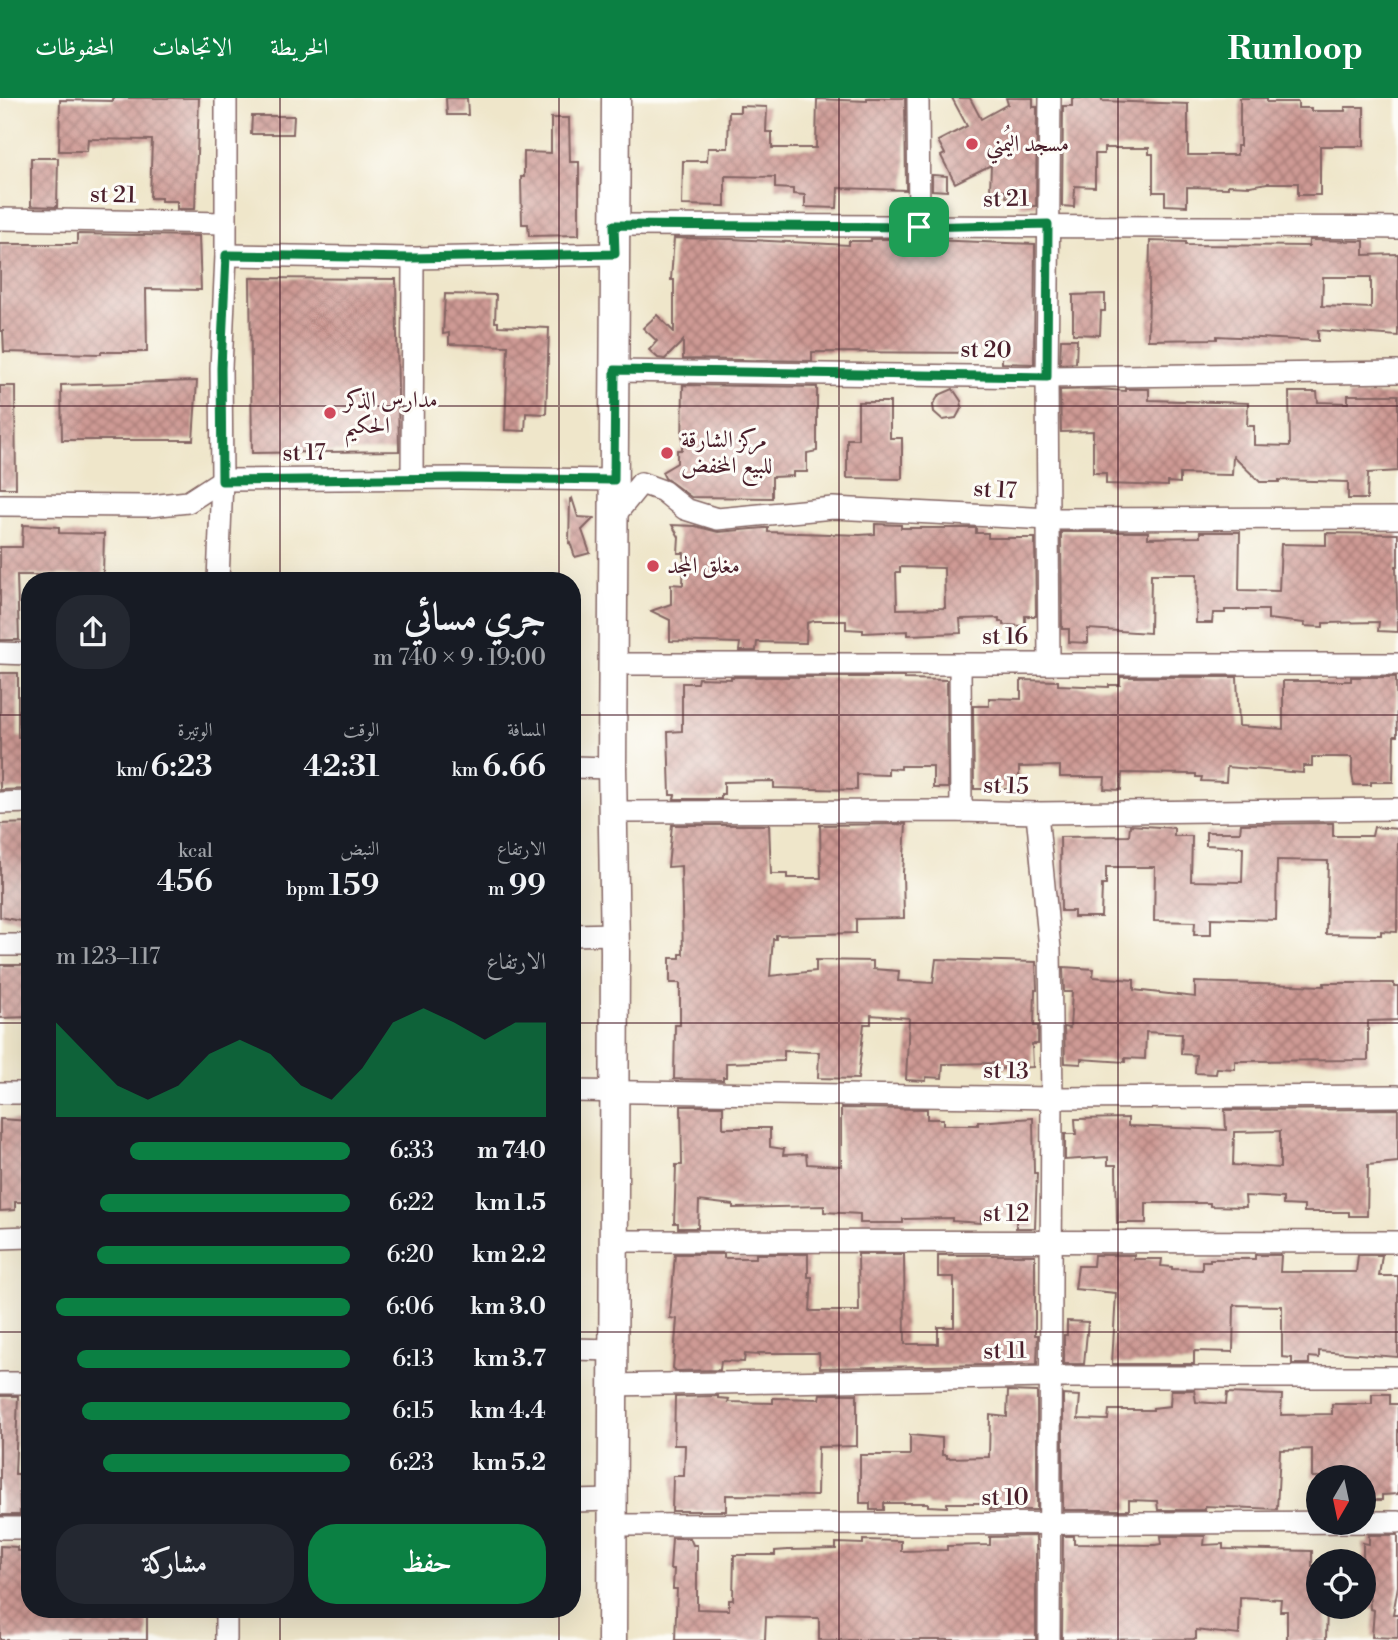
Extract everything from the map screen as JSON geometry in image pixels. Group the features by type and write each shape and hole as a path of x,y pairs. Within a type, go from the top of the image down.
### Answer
{"street":[{"path":"219,572 221,368 226,255 226,98"},
{"path":"612,1640 612,664 616,98"},
{"path":"918,98 919,227"},
{"path":"1049,663 1047,377 1050,98"},
{"name":"st 21","path":"0,219 226,223"},
{"name":"st 21","path":"614,225 919,227 1048,224 1398,228"},
{"path":"226,255 412,258 615,254"},
{"path":"412,258 412,478"},
{"name":"st 20","path":"615,370 1047,377 1398,372"},
{"name":"st 17","path":"222,481 412,478 614,480"},
{"path":"0,505 150,506 188,502 222,481"},
{"name":"st 17","path":"615,515 641,483 663,491 685,509 717,519 833,508 1049,519 1398,518"},
{"path":"0,653 21,654"},
{"name":"st 16","path":"612,664 1398,664"},
{"path":"960,664 961,811"},
{"path":"581,767 612,768"},
{"path":"0,803 21,802"},
{"name":"st 15","path":"612,812 1037,813 1398,809"},
{"path":"1037,813 1050,949 1052,1098 1049,1640"},
{"path":"581,935 614,934"},
{"path":"0,945 21,945"},
{"name":"st 13","path":"581,1091 1052,1098 1398,1096"},
{"path":"0,1093 21,1093"},
{"path":"0,1238 21,1237"},
{"name":"st 12","path":"614,1241 1398,1242"},
{"path":"581,1349 612,1350"},
{"name":"st 11","path":"612,1385 1050,1377 1398,1377"},
{"path":"0,1384 21,1383"},
{"name":"st 10","path":"581,1503 613,1512 1049,1524 1398,1522"},
{"path":"0,1528 21,1528"},
{"path":"226,1618 226,1640"}],"building":[{"path":"113,98 199,98 195,209 177,209 177,201 150,198 152,140 88,139 87,151 59,151 60,100 113,101"},
{"path":"446,98 467,98 468,115 447,115"},
{"path":"867,98 905,98 906,190 838,188 837,208 805,207 805,195 793,194 793,189 775,188 775,177 725,176 725,206 682,205 683,161 707,161 708,148 728,148 729,112 740,112 740,106 767,107 766,132 772,132 772,148 816,148 817,99 867,101"},
{"path":"952,98 970,98 981,119 1008,104 1006,98 1033,98 1033,107 1037,107 1036,206 1020,206 1020,198 1006,197 1007,191 990,191 991,165 955,183 941,156 945,154 938,141 967,126"},
{"path":"1072,98 1188,104 1188,155 1237,155 1237,146 1240,146 1240,98 1267,98 1267,102 1298,102 1298,108 1311,108 1311,111 1345,111 1345,107 1364,107 1364,146 1320,146 1320,195 1298,195 1298,183 1228,185 1228,188 1187,187 1187,206 1165,205 1165,192 1153,192 1153,154 1149,154 1149,148 1104,148 1104,154 1095,154 1095,187 1075,186 1074,207 1062,206 1063,106 1072,106"},
{"path":"252,116 294,116 293,134 251,134"},
{"path":"551,118 569,118 570,162 579,162 579,235 529,236 528,224 522,224 521,177 524,177 524,152 551,153"},
{"path":"31,158 58,158 57,207 31,206"},
{"path":"932,175 947,176 947,191 932,190"},
{"path":"77,234 199,236 201,290 146,289 147,352 4,352 3,331 0,331 0,244 77,244"},
{"path":"674,238 849,245 849,241 871,239 898,239 898,244 931,246 931,240 1035,244 1034,364 1002,363 1002,353 812,352 812,361 683,359 683,341 665,359 658,358 649,350 657,341 643,328 657,315 674,332 674,280 671,280"},
{"path":"1309,240 1364,241 1364,255 1398,254 1398,336 1318,330 1318,341 1217,336 1217,339 1148,340 1150,241 1186,242 1186,245 1309,246","holes":["1323,277 1371,277 1371,308 1322,306"]},
{"path":"250,278 396,279 399,451 252,453"},
{"path":"445,294 496,295 495,322 498,322 498,326 549,328 546,414 526,413 525,431 505,430 508,346 449,344 449,333 443,334"},
{"path":"1105,294 1100,335 1073,334 1073,295"},
{"path":"1061,339 1077,339 1076,363 1060,364"},
{"path":"197,381 193,440 62,440 61,385"},
{"path":"683,385 817,387 817,451 807,453 807,472 772,477 772,498 691,497 665,478 662,472 677,463 677,450 682,450"},
{"path":"0,386 15,386 16,488 0,488"},
{"path":"953,389 962,407 956,418 943,420 934,412 933,405 939,395"},
{"path":"1149,389 1149,400 1248,403 1247,426 1254,426 1254,445 1290,446 1289,392 1317,392 1318,402 1348,403 1348,395 1398,395 1398,471 1368,473 1367,499 1348,499 1348,482 1260,482 1233,456 1232,475 1180,474 1180,483 1168,482 1168,486 1106,484 1106,473 1093,473 1093,431 1061,432 1060,390"},
{"path":"858,402 890,402 890,438 902,438 902,479 847,478 847,439 858,439"},
{"path":"572,498 578,517 594,518 582,530 590,553 575,557 570,542 569,544"},
{"path":"875,524 901,525 901,528 976,528 976,533 988,533 988,538 1035,538 1036,616 1025,616 1025,626 1003,625 999,618 960,619 961,633 908,635 908,631 863,633 863,630 846,629 846,621 814,621 807,623 806,643 757,642 756,651 739,651 740,643 670,641 670,620 651,611 671,604 671,584 683,585 684,553 678,553 679,537 672,525 695,526 718,532 768,528 768,532 875,534","holes":["900,567 944,568 945,608 897,609 896,572 900,572"]},
{"path":"23,525 59,527 59,533 104,534 103,572 21,572 21,575 17,575 19,640 0,640 0,547 22,547"},
{"path":"1061,532 1148,532 1148,538 1200,537 1200,532 1240,532 1239,590 1279,591 1281,544 1326,545 1326,533 1398,534 1398,632 1378,631 1379,622 1304,626 1305,623 1268,619 1268,610 1225,610 1225,613 1213,613 1212,623 1196,623 1197,574 1151,574 1150,633 1088,629 1088,643 1069,642 1069,629 1062,629"},
{"path":"0,673 18,673 21,789 0,790"},
{"path":"904,677 947,680 948,788 933,788 933,766 901,766 901,769 888,768 888,775 857,774 857,790 774,788 774,781 724,782 721,799 674,799 675,795 670,795 668,732 682,731 682,683 697,683 698,678"},
{"path":"1120,677 1237,677 1239,726 1283,729 1283,681 1351,681 1351,677 1396,677 1397,736 1394,736 1393,782 1354,785 1352,757 1312,757 1312,766 1303,766 1303,773 1227,767 1226,782 1201,781 1202,777 1196,777 1196,774 1122,773 1121,790 1104,789 1105,777 1060,777 1060,766 1019,767 1019,789 974,789 973,706 989,706 989,698 1021,699 1021,680 1109,687 1120,685"},
{"path":"21,823 21,921 0,917 0,824"},
{"path":"1333,823 1333,836 1372,836 1374,827 1398,829 1397,932 1381,931 1381,935 1326,934 1328,861 1277,860 1276,920 1211,918 1211,935 1194,935 1195,922 1154,921 1155,867 1106,867 1106,885 1102,885 1101,917 1074,917 1074,911 1061,911 1060,837 1129,836 1130,825 1174,828 1174,836 1192,836 1191,881 1242,882 1243,847 1206,845 1206,832 1240,832 1241,824"},
{"path":"906,824 904,918 856,919 856,933 776,935 776,939 773,939 770,976 816,971 816,960 873,961 873,969 899,971 898,981 933,983 936,959 1036,962 1034,1026 1038,1026 1038,1044 1032,1044 1033,1067 995,1069 994,1063 943,1064 942,1078 926,1077 926,1081 906,1080 909,1018 871,1015 871,1024 864,1024 858,1079 818,1078 819,1052 784,1051 784,1061 726,1063 726,1077 723,1077 723,1080 674,1079 675,1025 680,1025 680,983 670,983 670,958 680,958 680,954 683,954 681,866 668,867 672,825 769,825 771,874 787,874 787,878 821,878 820,825"},
{"path":"0,965 21,965 21,1017 0,1018"},
{"path":"1063,967 1094,969 1093,977 1134,980 1134,990 1195,997 1195,982 1324,986 1324,983 1394,983 1394,986 1398,986 1398,1020 1368,1021 1368,1060 1235,1061 1235,1069 1217,1068 1216,1074 1195,1073 1196,1055 1181,1054 1182,1034 1146,1032 1145,1059 1125,1058 1125,1062 1081,1059 1081,1064 1065,1063 1064,1027 1070,1028 1072,992 1064,992"},
{"path":"681,1106 723,1106 723,1128 770,1128 770,1147 784,1149 783,1155 806,1154 807,1164 841,1166 841,1108 927,1109 927,1119 943,1119 943,1125 978,1125 978,1122 1033,1118 1034,1173 1037,1173 1035,1228 1016,1228 1016,1217 981,1217 981,1223 952,1221 952,1218 903,1219 903,1223 860,1223 860,1214 824,1212 824,1206 733,1208 733,1205 699,1201 698,1228 678,1228 678,1223 674,1223 676,1165 682,1165"},
{"path":"1398,1109 1398,1162 1368,1165 1367,1216 1349,1216 1349,1212 1304,1212 1304,1206 1283,1205 1283,1198 1245,1196 1246,1207 1210,1206 1210,1203 1146,1203 1146,1223 1117,1223 1116,1165 1108,1165 1108,1157 1065,1160 1065,1134 1076,1134 1075,1119 1128,1118 1128,1126 1226,1130 1225,1110","holes":["1280,1131 1280,1168 1233,1165 1234,1132"]},
{"path":"0,1119 21,1120 21,1202 15,1202 15,1210 0,1211"},
{"path":"675,1254 724,1254 724,1258 756,1258 756,1254 808,1254 808,1277 812,1277 810,1311 859,1311 858,1254 904,1254 905,1344 938,1344 938,1327 954,1327 954,1277 938,1277 938,1255 1035,1255 1037,1364 820,1368 819,1353 758,1353 745,1354 744,1362 721,1361 720,1370 676,1371 673,1368 677,1319 670,1318"},
{"path":"1094,1255 1134,1255 1134,1259 1162,1259 1161,1266 1172,1269 1202,1270 1202,1261 1210,1259 1255,1259 1255,1255 1281,1255 1280,1272 1356,1272 1358,1255 1382,1255 1379,1276 1398,1276 1398,1357 1319,1351 1319,1358 1309,1357 1309,1364 1292,1364 1292,1358 1282,1357 1282,1306 1234,1305 1233,1352 1194,1351 1194,1364 1112,1364 1116,1293 1075,1289 1078,1266 1093,1266"},
{"path":"1067,1321 1088,1322 1084,1364 1064,1364"},
{"path":"1171,1390 1194,1390 1196,1402 1226,1404 1227,1393 1282,1395 1281,1415 1332,1414 1332,1404 1372,1404 1372,1394 1390,1394 1390,1404 1398,1404 1398,1494 1382,1495 1382,1500 1376,1500 1376,1465 1312,1465 1312,1449 1280,1450 1277,1509 1205,1506 1205,1510 1158,1510 1157,1501 1129,1500 1129,1510 1063,1510 1063,1395 1080,1396 1078,1419 1108,1420 1109,1410 1153,1410 1170,1406"},
{"path":"1008,1391 1037,1392 1037,1510 990,1510 990,1503 947,1503 947,1507 928,1506 928,1503 884,1503 884,1510 870,1510 870,1503 860,1503 860,1455 910,1455 910,1435 942,1438 942,1455 947,1455 947,1458 989,1457 990,1415 1007,1417"},
{"path":"820,1394 857,1394 857,1446 818,1447 817,1496 726,1495 726,1511 672,1511 673,1476 684,1476 685,1445 674,1445 675,1397 718,1396 729,1399 728,1402 773,1403 773,1398 819,1399"},
{"path":"0,1396 18,1396 15,1474 19,1474 20,1515 0,1515"},
{"path":"1369,1535 1398,1535 1398,1586 1393,1614 1398,1614 1398,1638 1372,1637 1373,1619 1376,1619 1376,1549 1363,1549 1363,1543 1369,1544"},
{"path":"1036,1536 1036,1640 819,1640 819,1618 766,1617 765,1640 675,1640 677,1589 673,1589 674,1569 670,1569 672,1538 690,1538 693,1545 697,1545 697,1609 729,1610 729,1600 733,1600 734,1555 775,1555 775,1551 836,1549 836,1543 863,1544 863,1540 901,1541 901,1551 947,1550 947,1546 990,1545 990,1537"},
{"path":"1063,1536 1074,1536 1074,1544 1155,1545 1162,1544 1161,1536 1205,1536 1204,1545 1223,1544 1223,1549 1306,1551 1306,1619 1327,1619 1326,1640 1287,1640 1287,1611 1280,1611 1281,1599 1240,1597 1239,1635 1196,1630 1196,1639 1062,1640"},
{"path":"0,1546 17,1547 17,1551 21,1551 21,1618 147,1618 147,1640 0,1640"}],"place":[{"name":"مسجد اليُمني","path":"972,144"},
{"name":"مدارس الذكر الحكيم","path":"330,413"},
{"name":"مركز الشارقة للبيع المخفض","path":"667,453"},
{"name":"مغلق المجد","path":"653,566"}],"route":[{"path":"1048,224 1047,377 615,370 614,480 460,478 222,481 221,368 226,255 412,258 615,254 614,225 919,227 1048,224"}]}
